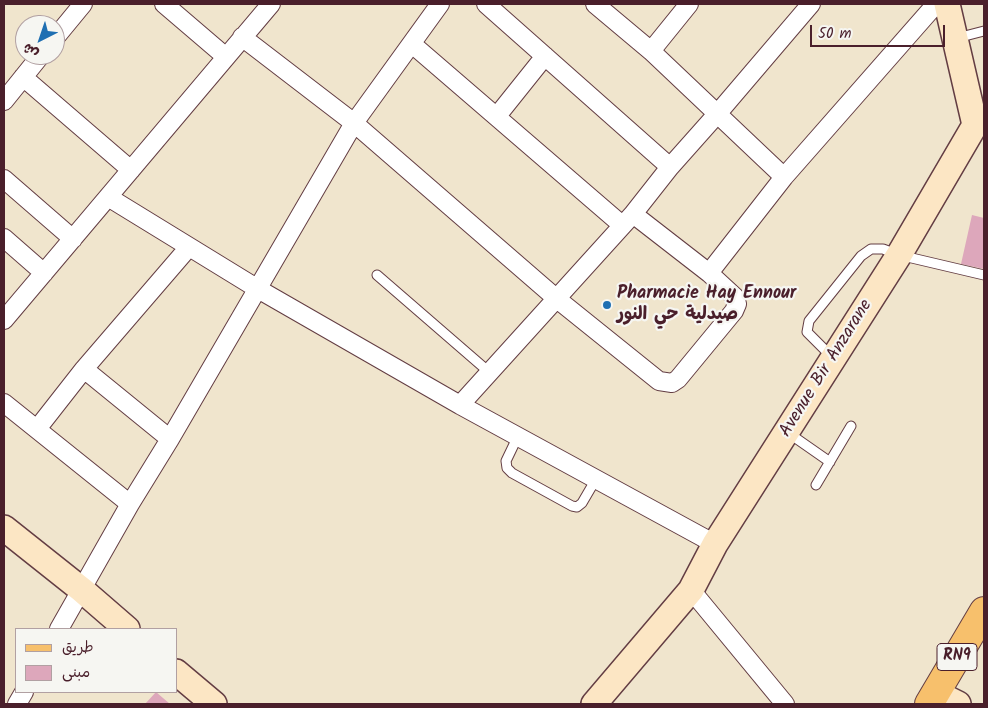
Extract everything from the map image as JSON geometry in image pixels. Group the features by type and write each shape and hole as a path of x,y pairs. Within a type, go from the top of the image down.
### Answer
{"main road":[{"name":"RN9","path":"941,700 984,611"}],"street":[{"path":"65,26 83,4"},
{"path":"164,4 226,57"},
{"path":"4,320 271,4"},
{"path":"60,628 130,504 170,439 354,123 440,4"},
{"path":"486,4 670,167"},
{"path":"595,4 651,51 784,177"},
{"path":"651,51 689,4"},
{"path":"460,405 628,220 670,167 811,4"},
{"path":"709,273 784,177 936,4"},
{"name":"Avenue Bir Anzarane","path":"594,704 691,590 715,544 979,128 946,4"},
{"path":"242,37 354,123 557,299 659,381 672,383 678,380 734,311 737,304 735,297 709,273 628,220 496,116 412,44"},
{"path":"496,116 545,56"},
{"path":"4,101 33,65"},
{"path":"23,77 131,170"},
{"path":"4,179 73,239"},
{"path":"108,197 258,289 460,405 715,544"},
{"path":"4,238 44,273"},
{"path":"37,429 84,369 189,247"},
{"path":"84,369 170,439"},
{"path":"4,403 130,504"},
{"path":"4,528 82,590 126,628"},
{"path":"691,590 785,704"},
{"path":"178,674 214,704"},
{"path":"17,704 23,693"}],"lane":[{"path":"955,38 984,31"},
{"path":"834,358 807,332 809,321 861,256 870,249 883,249 899,255 984,275"},
{"path":"377,275 489,372"},
{"path":"816,485 850,426"},
{"path":"786,432 830,462"},
{"path":"518,436 506,462 507,468 512,473 577,507 582,503 596,479"}],"building":[{"path":"972,215 984,218 984,269 961,264"},
{"path":"157,693 170,704 145,704"}],"place":[{"name":"Pharmacie Hay Ennour صيدلية حي النور","path":"607,305"}]}
